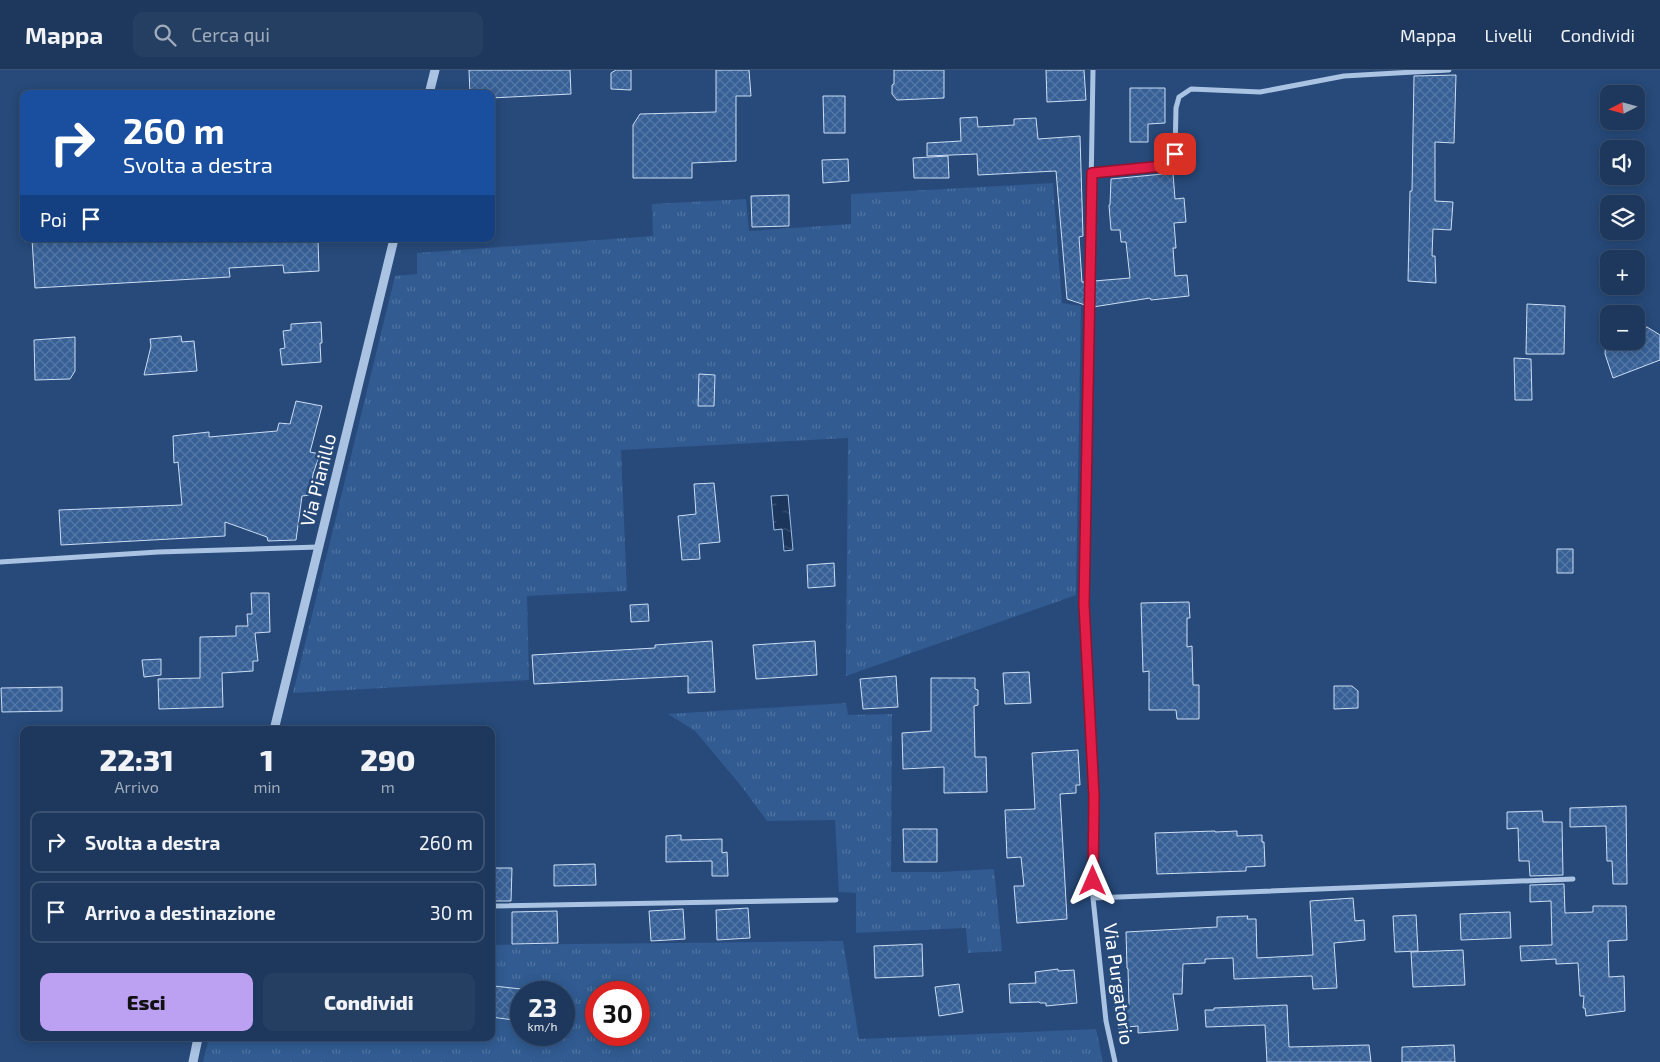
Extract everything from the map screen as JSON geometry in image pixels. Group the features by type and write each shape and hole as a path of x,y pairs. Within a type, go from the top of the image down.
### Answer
{"street":[{"path":"431,90 435,70"},
{"name":"Via Purgatorio","path":"1093,70 1084,604 1094,796 1092,898 1106,1021 1115,1062"},
{"path":"1092,173 1155,168 1171,162 1175,154 1176,108 1180,97 1191,89 1260,92 1344,76 1449,70"},
{"name":"Via Pianillo","path":"275,726 393,242"},
{"path":"0,562 158,552 318,548"},
{"path":"1092,898 1573,879"},
{"path":"495,906 836,900"},
{"path":"193,1062 197,1041"}],"green space":[{"path":"1053,183 1062,303 1081,306 1076,595 846,676 848,438 621,450 627,591 527,596 529,680 293,693 395,276 417,274 417,253 653,236 652,204 746,199 749,231 851,224 851,194"},
{"path":"846,703 848,715 892,714 891,872 994,869 1002,951 968,953 966,928 856,933 856,893 839,892 835,820 767,821 742,787 695,731 668,714"},
{"path":"843,941 859,1039 1096,1029 1103,1062 203,1062 208,1041 495,1041 495,945"}],"water":[{"path":"788,495 793,550 784,551 782,529 774,530 771,496"}],"building":[{"path":"469,70 570,70 571,94 495,98 495,90 470,90"},
{"path":"616,70 631,70 631,90 611,89 611,73"},
{"path":"716,70 749,70 751,96 736,96 736,161 692,163 692,178 633,178 633,125 640,114 716,112"},
{"path":"894,70 944,70 944,98 897,100 892,94"},
{"path":"1046,70 1084,70 1086,100 1047,102"},
{"path":"1456,75 1454,143 1435,142 1435,201 1453,202 1451,230 1433,229 1432,256 1435,256 1436,283 1408,281 1414,76"},
{"path":"1130,88 1165,88 1165,123 1148,124 1148,142 1130,142"},
{"path":"823,96 845,96 845,133 824,133"},
{"path":"977,117 978,127 1014,125 1014,119 1036,118 1038,139 1080,136 1083,236 1079,237 1082,282 1085,282 1085,305 1067,299 1056,171 978,175 977,154 927,156 927,143 961,141 960,118"},
{"path":"948,156 949,178 914,178 913,158"},
{"path":"848,159 849,181 823,183 822,160"},
{"path":"1173,173 1175,199 1184,198 1186,222 1174,223 1176,248 1173,248 1175,276 1187,275 1189,296 1151,300 1150,298 1093,307 1094,281 1130,278 1126,242 1121,242 1120,230 1111,230 1109,205 1111,179"},
{"path":"789,195 789,226 752,227 751,196"},
{"path":"32,242 318,242 319,271 284,273 283,265 229,268 230,277 35,288"},
{"path":"1527,304 1565,306 1564,354 1526,354"},
{"path":"321,322 321,362 282,365 280,349 285,348 283,331 291,330 291,324"},
{"path":"1645,327 1660,335 1660,360 1613,378 1605,350 1645,350"},
{"path":"181,336 182,342 194,341 197,371 144,375 151,346 150,339"},
{"path":"75,337 75,371 70,379 35,380 34,340"},
{"path":"1514,358 1531,359 1532,400 1515,400"},
{"path":"699,374 715,375 714,406 698,406"},
{"path":"296,401 322,406 310,452 320,454 313,474 311,495 302,496 296,540 268,541 267,537 225,522 225,536 61,545 59,510 182,505 178,462 174,463 173,436 209,432 209,437 277,431 279,423 290,424"},
{"path":"714,483 720,542 699,544 700,559 682,560 678,516 696,514 694,484"},
{"path":"1557,549 1573,549 1573,573 1557,573"},
{"path":"834,563 835,586 808,588 807,565"},
{"path":"251,593 269,593 270,632 255,633 258,661 253,661 253,671 222,673 223,707 159,709 158,679 200,678 200,637 236,636 236,626 248,626 247,614 252,614"},
{"path":"1189,602 1190,618 1187,618 1187,647 1192,646 1193,685 1199,685 1199,719 1177,719 1176,710 1149,710 1149,671 1143,672 1141,603"},
{"path":"648,604 649,621 631,622 630,605"},
{"path":"712,641 715,692 688,693 688,676 534,684 532,655 655,648 655,645"},
{"path":"815,641 817,675 756,679 753,645"},
{"path":"161,659 161,675 144,677 142,660"},
{"path":"1029,672 1031,703 1005,704 1003,673"},
{"path":"896,676 898,707 863,709 860,679"},
{"path":"931,678 975,678 975,689 978,690 978,705 974,706 975,757 986,757 987,792 944,793 944,767 903,769 902,733 931,731"},
{"path":"1334,686 1352,686 1358,691 1358,708 1334,709"},
{"path":"62,687 62,711 2,712 1,688"},
{"path":"1078,750 1080,785 1076,785 1076,793 1060,794 1067,919 1017,923 1014,886 1024,886 1021,857 1007,858 1005,810 1035,809 1032,753"},
{"path":"1626,806 1627,884 1613,884 1612,861 1607,861 1606,826 1570,827 1570,808"},
{"path":"1542,811 1543,822 1562,822 1563,875 1530,876 1529,861 1519,861 1518,828 1507,829 1507,812"},
{"path":"903,829 937,829 937,862 904,862"},
{"path":"1237,831 1237,836 1262,835 1265,866 1246,867 1246,871 1157,874 1155,833"},
{"path":"681,835 681,840 722,839 722,853 727,852 728,876 712,876 712,861 666,862 666,836"},
{"path":"595,864 596,885 554,886 554,865"},
{"path":"495,868 512,868 511,901 495,901"},
{"path":"1564,884 1565,913 1593,912 1593,906 1626,906 1627,940 1608,941 1609,977 1624,976 1625,1011 1586,1016 1585,1008 1583,1008 1584,996 1580,996 1578,963 1556,964 1556,959 1521,961 1520,946 1552,945 1551,901 1530,902 1530,885"},
{"path":"1353,898 1355,921 1364,920 1365,940 1334,943 1337,988 1313,989 1312,976 1234,979 1233,958 1205,959 1205,963 1183,964 1182,994 1173,994 1178,1030 1138,1033 1138,1026 1118,1028 1114,1006 1129,1005 1126,932 1217,927 1217,917 1248,916 1247,919 1256,919 1257,958 1313,955 1310,901"},
{"path":"748,908 750,938 717,940 716,910"},
{"path":"683,909 685,939 651,941 649,911"},
{"path":"557,911 558,943 512,944 512,912"},
{"path":"1510,912 1511,938 1461,940 1460,914"},
{"path":"1416,915 1418,951 1395,952 1393,916"},
{"path":"922,944 923,976 875,978 874,946"},
{"path":"1463,950 1465,985 1413,987 1411,952"},
{"path":"1058,969 1058,971 1074,970 1077,1003 1046,1006 1046,1003 1039,1002 1010,1003 1009,984 1036,983 1035,972"},
{"path":"959,984 963,1012 939,1016 935,987"},
{"path":"495,986 510,988 510,1020 495,1018"},
{"path":"1287,1005 1289,1047 1369,1045 1371,1062 1267,1062 1265,1025 1206,1027 1205,1010"},
{"path":"1454,1045 1455,1062 1402,1062 1402,1047"}],"route":[{"path":"1093,881 1094,796 1084,604 1092,173 1155,168 1171,162 1175,154"}]}
